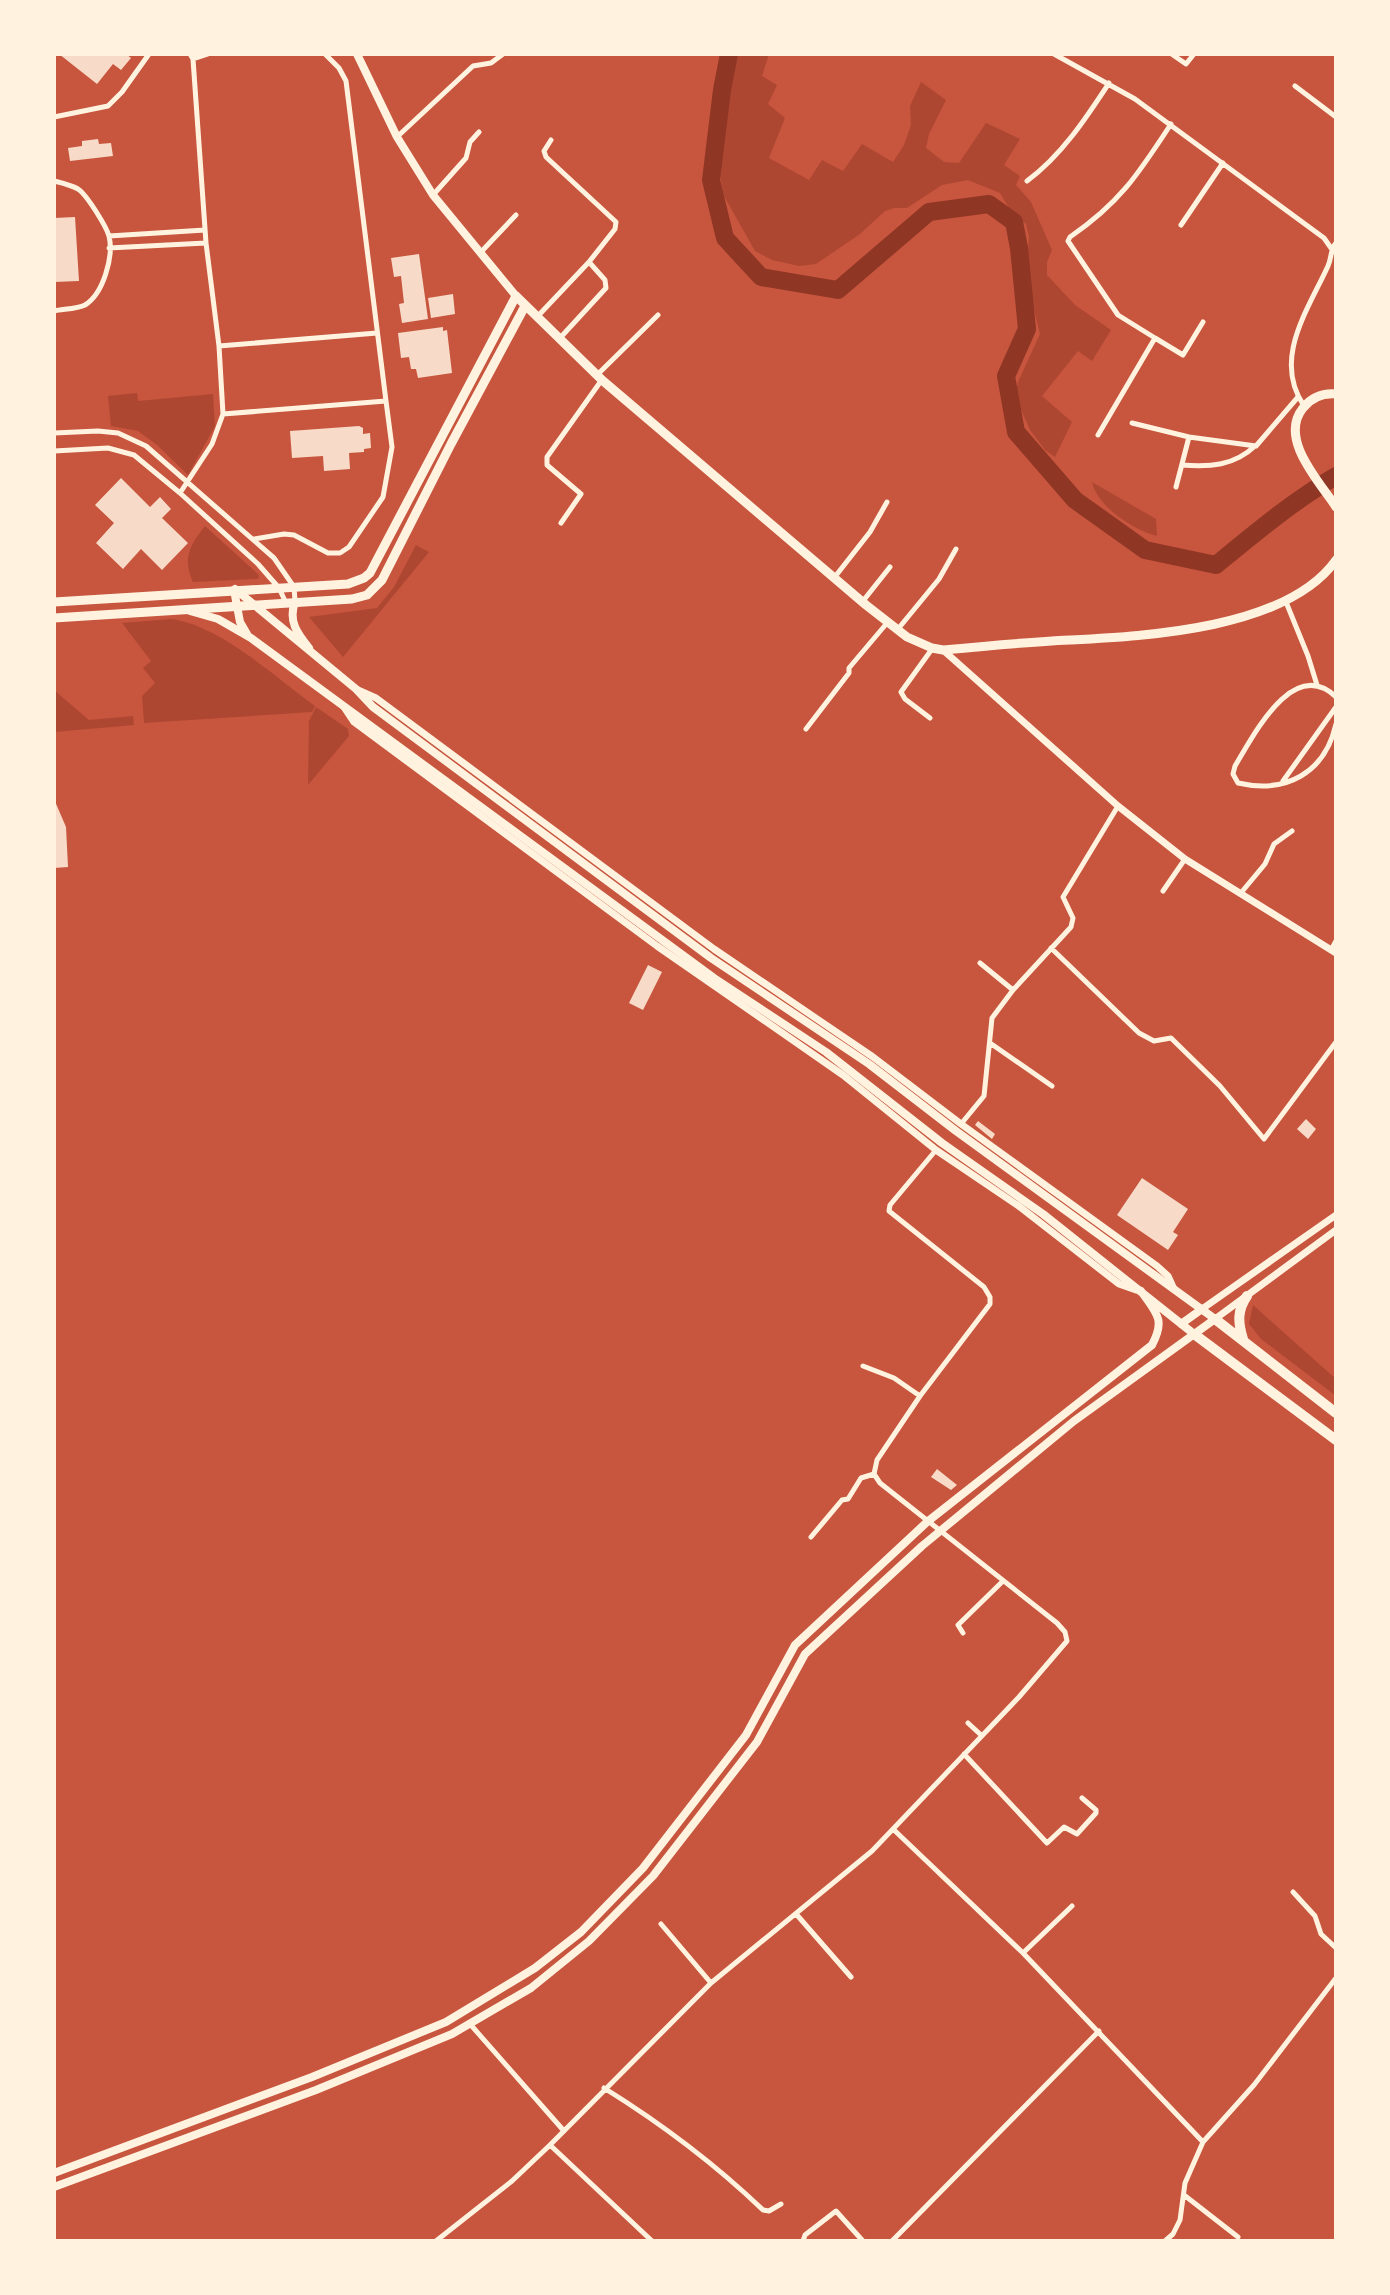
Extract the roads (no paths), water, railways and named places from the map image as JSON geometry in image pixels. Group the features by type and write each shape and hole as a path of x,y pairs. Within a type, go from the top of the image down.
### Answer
{"highway":[{"path":"54,602 348,584 364,578 516,296 600,378 862,602 898,630 938,649 1171,633 1286,602 1317,582 1336,560"},
{"path":"54,618 352,599 367,595 378,587 525,306"},
{"path":"1335,506 1298,445 1295,424 1304,406 1320,396 1336,394"},
{"path":"441,438 451,444"},
{"path":"1243,1341 1238,1319 1247,1296"},
{"path":"1215,1319 1336,1413"},
{"path":"1194,1334 1336,1440"}],"main road":[{"path":"357,54 397,137 433,195 516,296"},
{"path":"54,2187 316,2090 452,2034 531,1988 589,1941 653,1876 757,1742 805,1654 883,1580 1074,1421 1215,1319 1148,1272 871,1060 711,958 632,900 373,707 356,689 234,589"},
{"path":"234,589 242,626 251,638"},
{"path":"291,602 293,624 316,658"},
{"path":"181,608 218,619 251,638 623,912 1034,1206 1194,1334"},
{"path":"623,912 632,900"},
{"path":"54,2173 446,2022 517,1980 581,1932 643,1868 738,1745 795,1645 927,1522 1152,1345 1160,1328 1159,1317 1141,1291"},
{"path":"1181,1324 1202,1309"},
{"path":"220,2111 223,2124"}],"street":[{"path":"54,117 108,106 149,54"},
{"path":"180,493 212,444 223,414 192,56 208,54"},
{"path":"254,539 294,535 328,553 340,553 349,547 383,497 392,447 346,81 339,68 325,54"},
{"path":"397,137 473,66 491,63 503,54"},
{"path":"1054,54 1109,83 1171,124 1334,245 1329,264 1316,287 1293,347 1290,369 1298,397 1304,406"},
{"path":"1173,55 1186,64 1194,54"},
{"path":"1027,181 1064,146 1109,83"},
{"path":"1295,86 1336,117"},
{"path":"1171,124 1125,191 1068,241 1118,315 1183,355 1203,322"},
{"path":"433,195 466,158 470,142 479,132"},
{"path":"536,318 589,262 615,229 616,222 546,157 544,151 551,140"},
{"path":"1181,225 1223,163"},
{"path":"54,181 79,190 109,236 102,283 92,299 83,306 54,311"},
{"path":"480,253 516,215"},
{"path":"109,236 205,230"},
{"path":"109,248 206,243"},
{"path":"559,339 606,288 605,280 589,262"},
{"path":"561,523 581,494 547,465 547,457 600,378 658,315"},
{"path":"219,346 377,333"},
{"path":"1098,435 1155,338"},
{"path":"1182,465 1202,466 1237,461 1256,446 1298,397"},
{"path":"223,414 386,401"},
{"path":"1132,423 1189,437 1256,446"},
{"path":"54,433 98,431 129,437 146,446 279,563 294,587 291,602"},
{"path":"1176,487 1189,437"},
{"path":"54,451 108,448 134,455 258,564 291,602"},
{"path":"834,578 870,532 887,502"},
{"path":"898,630 939,579 956,549"},
{"path":"862,602 890,567"},
{"path":"1286,602 1317,685"},
{"path":"806,729 849,673 849,668 888,623"},
{"path":"930,718 905,699 901,692 938,649 1118,806 1185,859 1334,952 1336,941"},
{"path":"1336,697 1317,685 1302,686 1284,697 1267,716 1233,774 1238,783 1253,787 1282,782 1314,769 1333,738 1336,724"},
{"path":"356,689 376,698 714,949 1157,1266 1168,1276 1173,1287"},
{"path":"344,707 354,722 472,812 712,986 814,1049 936,1150 1020,1207 1119,1284 1141,1291"},
{"path":"1282,782 1336,707"},
{"path":"961,1124 984,1096 992,1018 1073,922 1064,902 1065,892 1118,806"},
{"path":"1240,895 1265,864 1274,844 1292,831"},
{"path":"1163,891 1185,859"},
{"path":"1051,948 1139,1033 1154,1041 1171,1038 1220,1086 1264,1139 1336,1042"},
{"path":"980,963 1013,990"},
{"path":"989,1042 1052,1086"},
{"path":"436,2241 512,2181 711,1983 872,1851 1029,1687 1068,1638 1063,1628 927,1522 880,1483 874,1474 877,1460 920,1396 987,1310 990,1301 984,1287 889,1211 890,1205 936,1150"},
{"path":"1202,1309 1336,1215"},
{"path":"1215,1319 1336,1230"},
{"path":"863,1366 894,1378 920,1396"},
{"path":"811,1537 842,1500 848,1499 861,1478 874,1474"},
{"path":"963,1633 959,1624 1003,1581"},
{"path":"968,1723 981,1735"},
{"path":"964,1754 1047,1843 1064,1827 1077,1834 1096,1813 1082,1798"},
{"path":"893,1829 1023,1953 1203,2142"},
{"path":"1293,1892 1315,1916 1321,1934 1336,1948"},
{"path":"1023,1953 1072,1906"},
{"path":"797,1915 851,1977"},
{"path":"661,1924 711,1983"},
{"path":"1165,2241 1173,2234 1180,2220 1185,2183 1203,2142 1263,2074 1336,1978"},
{"path":"470,2024 564,2131"},
{"path":"892,2241 1099,2031"},
{"path":"604,2088 716,2166 763,2210 769,2211 781,2204"},
{"path":"550,2145 652,2241"},
{"path":"1184,2195 1238,2237"},
{"path":"803,2241 805,2235 836,2211 862,2240"}],"waterway":[{"path":"729,54 711,180 725,238 761,277 838,290 929,212 989,204 1014,222 1027,329 1006,376 1016,432 1075,500 1145,550 1216,565 1289,507 1336,476"}]}
